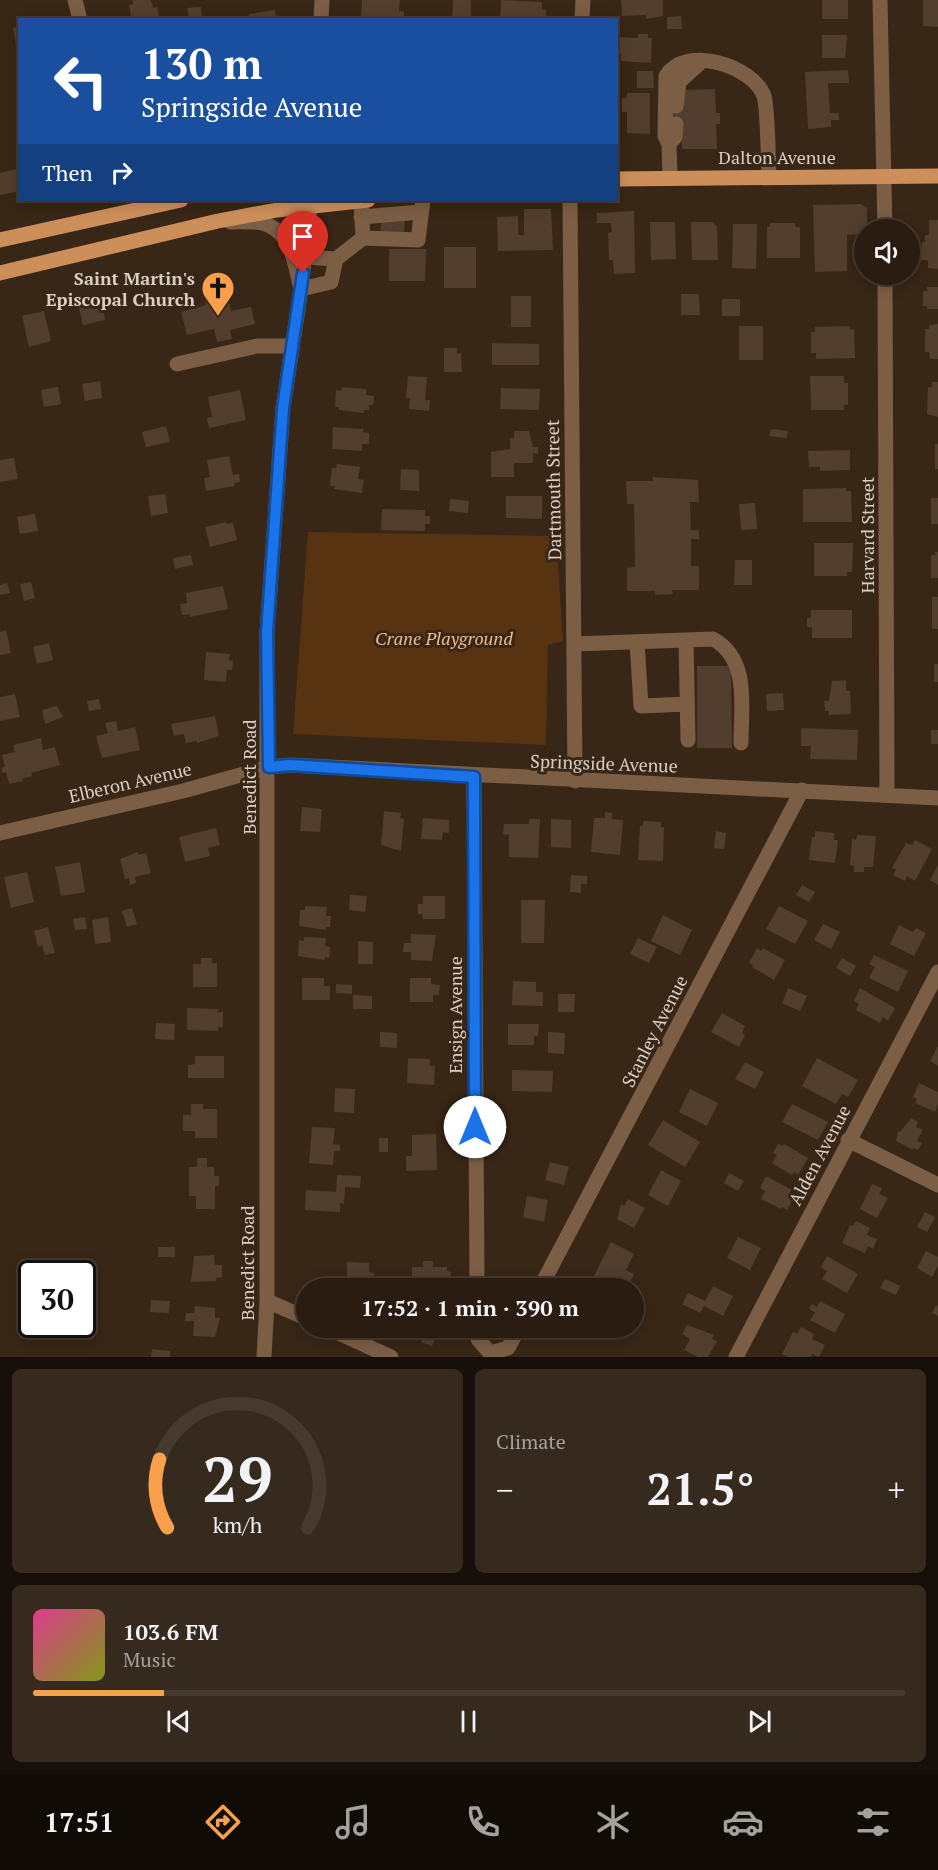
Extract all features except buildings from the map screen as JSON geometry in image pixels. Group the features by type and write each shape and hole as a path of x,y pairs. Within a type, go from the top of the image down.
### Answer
{"main road":[{"name":"Dalton Avenue","path":"618,179 938,176"},
{"path":"0,240 124,206 172,201"},
{"path":"0,273 218,221 310,203 346,201"}],"street":[{"path":"75,0 80,18"},
{"path":"321,18 322,0"},
{"path":"582,18 583,0"},
{"path":"880,0 885,219"},
{"path":"670,178 669,144 665,136 666,76 671,68 679,63 708,58 748,78 764,95 769,176"},
{"path":"676,106 678,82 688,71 699,67 703,60"},
{"path":"669,144 675,137 676,124"},
{"path":"363,238 361,217 364,201"},
{"name":"Dartmouth Street","path":"570,201 575,781"},
{"name":"Benedict Road","path":"264,1357 267,1301 269,767 267,632 283,408 301,289 310,203"},
{"path":"218,221 267,224 282,234 291,247 301,289 331,282 336,259 363,238 418,240 422,206 361,217"},
{"path":"305,257 336,259"},
{"name":"Harvard Street","path":"885,285 887,795"},
{"path":"177,364 257,346 292,346"},
{"path":"574,644 713,639 725,645 740,671 741,743"},
{"path":"686,640 688,740"},
{"path":"637,642 641,706 687,704"},
{"name":"Springside Avenue","path":"269,767 290,765 474,777 802,790 938,798"},
{"name":"Elberon Avenue","path":"0,833 183,791 269,767"},
{"name":"Ensign Avenue","path":"474,777 477,1278"},
{"name":"Stanley Avenue","path":"545,1278 802,790"},
{"name":"Alden Avenue","path":"736,1357 938,972"},
{"path":"848,1140 938,1185"},
{"path":"267,1301 296,1314"},
{"path":"350,1338 391,1357"},
{"path":"478,1338 490,1353 508,1348 514,1338"}],"green space":[{"name":"Crane Playground","path":"308,532 556,536 563,641 548,645 546,745 293,734"}],"place":[{"name":"Saint Martin's Episcopal Church","path":"218,317"}],"route":[{"path":"303,273 283,408 267,632 269,767 290,765 474,777 475,1127"}]}
